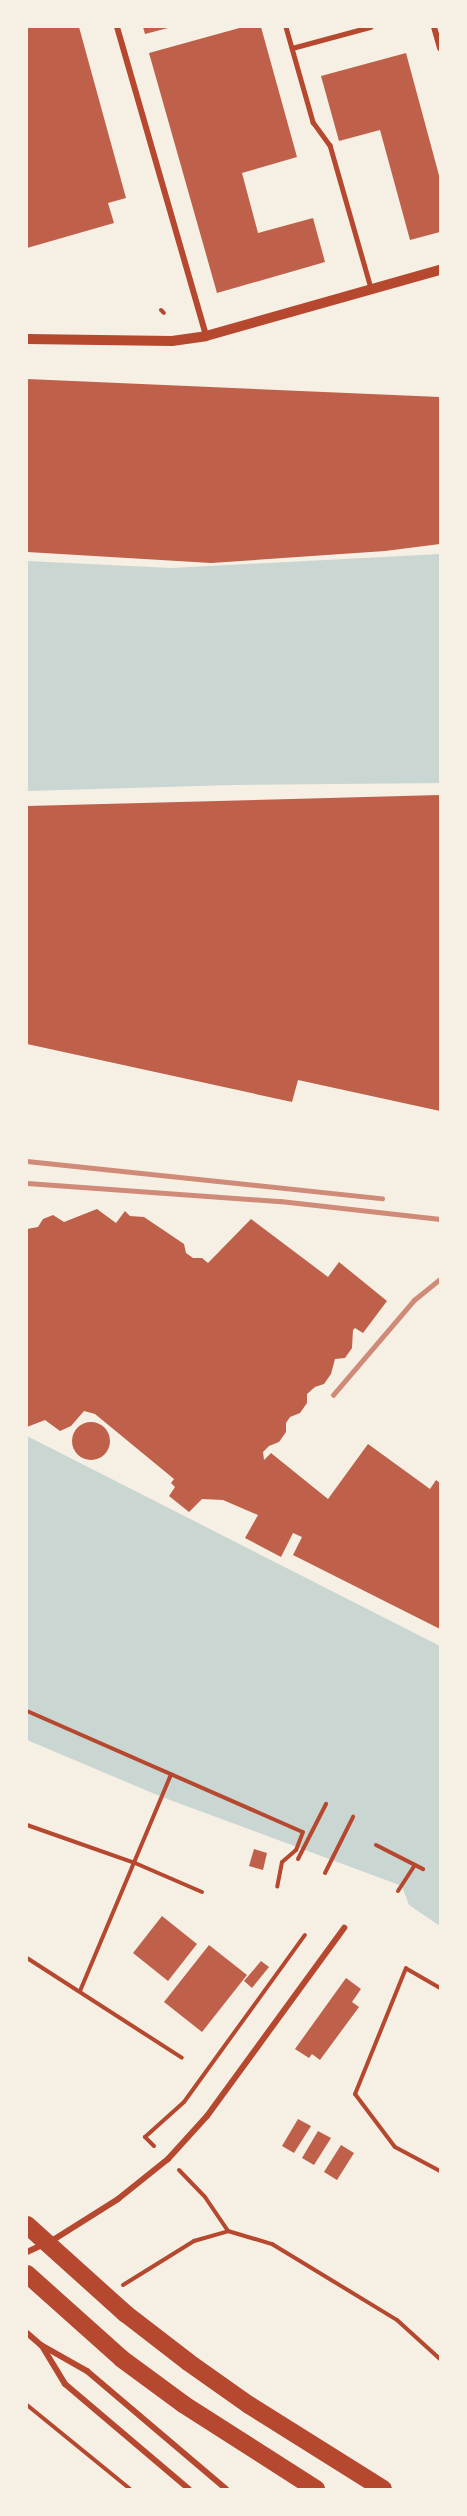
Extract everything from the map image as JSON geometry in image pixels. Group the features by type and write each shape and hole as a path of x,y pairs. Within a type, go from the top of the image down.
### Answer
{"highway":[{"path":"27,2225 126,2314 188,2362 249,2405 383,2489"},
{"path":"27,2274 122,2359 183,2404 316,2489"}],"street":[{"path":"117,27 206,336"},
{"path":"434,27 440,48"},
{"path":"27,339 172,341 206,336 440,270"},
{"path":"27,2252 54,2240 118,2199 168,2159 207,2116 344,1928"},
{"path":"27,2333 42,2345 87,2370 226,2489"},
{"path":"42,2345 65,2384 189,2489"}],"lane":[{"path":"286,27 312,122 330,145 372,289"},
{"path":"292,48 370,27"}],"path":[{"path":"27,1711 303,1832 296,1850 282,1862 278,1887"},
{"path":"80,1991 171,1774"},
{"path":"298,1859 326,1804"},
{"path":"325,1873 353,1817"},
{"path":"27,1825 135,1863 202,1892"},
{"path":"376,1845 423,1869"},
{"path":"398,1891 415,1865"},
{"path":"154,2146 145,2137 184,2102 305,1935"},
{"path":"27,1958 182,2058"},
{"path":"440,1988 406,1968 355,2094 395,2147 440,2171"},
{"path":"179,2170 205,2197 228,2231"},
{"path":"118,2288 194,2241 228,2231 272,2244 397,2320 440,2359"},
{"path":"27,2405 130,2489"}],"shaded area":[{"path":"440,554 440,783 232,785 27,791 27,561 171,568"},
{"path":"27,1436 440,1646 440,1926 409,1905 402,1886 162,1797 27,1740"}],"building":[{"path":"27,27 79,27 126,198 108,203 114,223 27,248"},
{"path":"143,27 168,27 168,28 145,34"},
{"path":"243,27 261,27 297,157 242,173 258,233 313,218 325,262 217,293 149,53"},
{"path":"406,53 440,179 440,232 410,240 380,130 339,141 321,76"},
{"path":"27,379 440,397 440,544 385,551 211,563 27,552"},
{"path":"440,795 440,1111 298,1080 292,1102 27,1044 27,806"},
{"path":"97,1209 116,1223 125,1211 130,1216 144,1217 184,1244 186,1253 193,1258 202,1258 208,1263 251,1219 328,1277 339,1262 387,1301 363,1333 355,1328 353,1330 352,1348 345,1358 335,1359 331,1374 324,1384 315,1387 307,1394 307,1403 300,1413 290,1417 286,1423 286,1432 279,1442 269,1446 263,1452 264,1460 271,1453 328,1499 368,1444 430,1489 436,1480 440,1483 440,1629 293,1555 302,1537 293,1533 281,1557 245,1538 258,1515 223,1500 202,1499 189,1512 169,1496 175,1487 171,1483 174,1479 95,1414 84,1411 71,1426 60,1431 45,1420 27,1427 27,1229 38,1227 43,1219 53,1215 64,1222"},
{"path":"91,1422 105,1427 110,1441 105,1455 91,1460 77,1455 72,1441 77,1427"},
{"path":"254,1849 267,1853 263,1870 249,1866"},
{"path":"162,1916 197,1944 168,1981 133,1953"},
{"path":"209,1945 247,1975 202,2032 164,2002"},
{"path":"261,1961 269,1967 252,1988 244,1981"},
{"path":"346,1978 361,1989 352,2002 359,2007 320,2060 312,2054 309,2058 295,2049"},
{"path":"298,2119 311,2126 294,2153 282,2146"},
{"path":"318,2131 331,2138 314,2165 302,2158"},
{"path":"341,2145 354,2153 337,2180 324,2172"}],"railway":[{"path":"27,1161 382,1198"},
{"path":"27,1183 280,1201 440,1219"},
{"path":"333,1395 414,1300 440,1279"}]}
